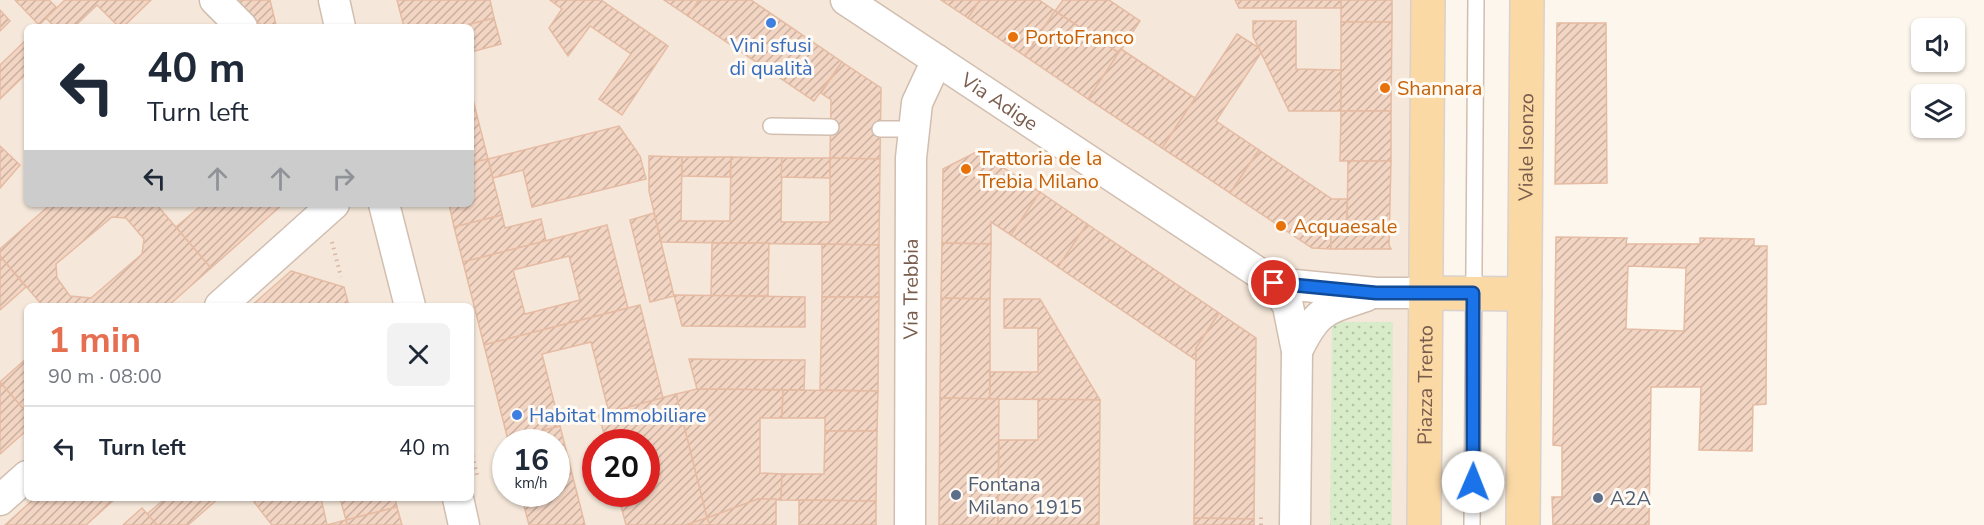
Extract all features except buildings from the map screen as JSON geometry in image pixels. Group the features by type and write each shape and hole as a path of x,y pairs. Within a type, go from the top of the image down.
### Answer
{"main road":[{"path":"1428,0 1425,293 1525,294 1523,525"},
{"name":"Viale Isonzo","path":"1525,294 1527,0"},
{"name":"Piazza Trento","path":"1424,525 1425,293"}],"street":[{"path":"215,0 239,24"},
{"path":"334,0 339,24"},
{"name":"Via Adige","path":"846,0 1274,283"},
{"name":"Via Trebbia","path":"910,525 911,170 917,103 937,60"},
{"path":"385,207 409,303"},
{"path":"224,303 329,217"},
{"path":"1274,283 1376,293 1425,293"},
{"path":"1274,283 1288,306 1297,351 1295,525"},
{"path":"1297,351 1309,328 1322,313 1376,293"},
{"path":"0,500 24,479"},
{"path":"459,501 464,525"}],"lane":[{"path":"1472,525 1476,0"},
{"path":"771,126 831,127"},
{"path":"880,129 914,129"}],"path":[{"path":"329,217 341,277"},
{"path":"1262,513 1262,525"}],"shaded area":[{"path":"0,0 1424,0 1420,525 0,525"}],"green space":[{"path":"1332,322 1393,322 1392,525 1330,525"}],"place":[{"name":"Vini sfusi di qualità","path":"771,23"},
{"name":"PortoFranco","path":"1013,37"},
{"name":"Shannara","path":"1385,88"},
{"name":"Trattoria de la Trebia Milano","path":"966,169"},
{"name":"Acquaesale","path":"1281,226"},
{"name":"Habitat Immobiliare","path":"517,415"},
{"name":"Fontana Milano 1915","path":"956,495"},
{"name":"A2A","path":"1598,498"}],"route":[{"path":"1274,283 1376,293 1473,293 1473,482"}]}
